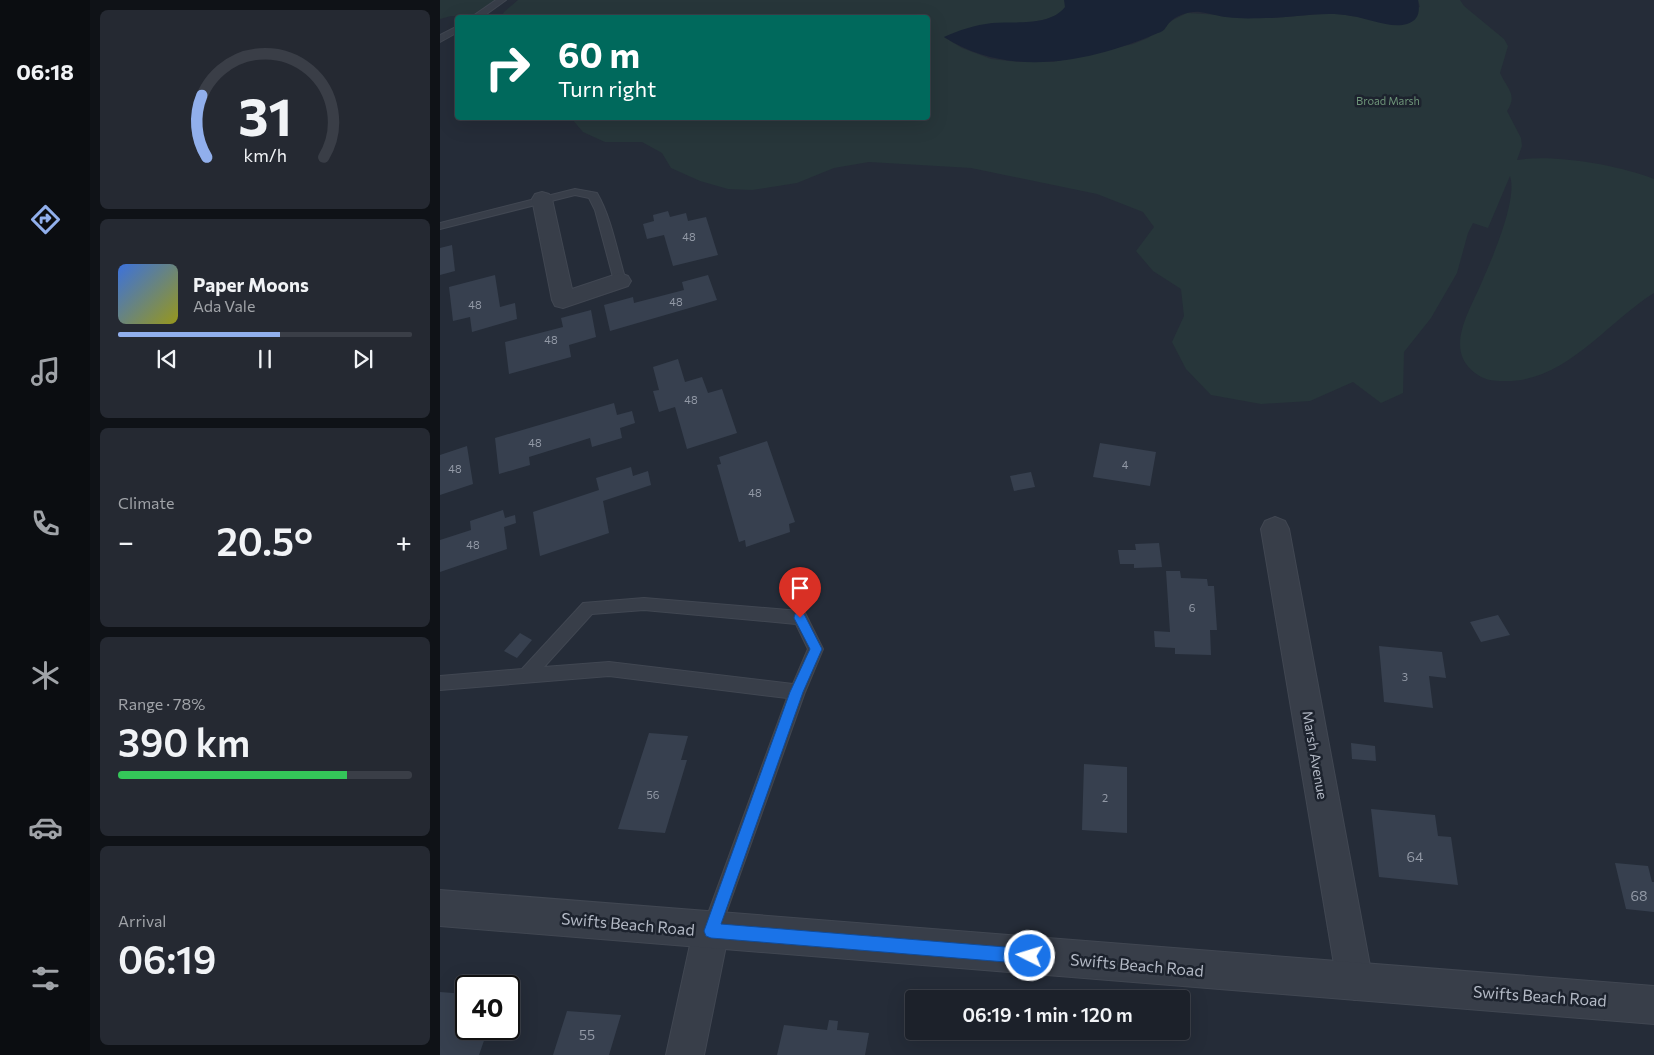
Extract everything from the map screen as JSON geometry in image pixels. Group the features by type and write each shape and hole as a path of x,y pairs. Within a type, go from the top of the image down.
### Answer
{"street":[{"path":"542,199 563,300 620,281"},
{"name":"Marsh Avenue","path":"1276,529 1355,982"},
{"name":"Swifts Beach Road","path":"440,908 1654,1006"},
{"path":"685,1055 711,931"}],"lane":[{"path":"479,15 502,0"},
{"path":"440,39 455,30"},
{"path":"440,226 575,192 593,195 602,218 620,281"},
{"path":"526,676 588,608 644,604 800,618 816,649 797,692 711,931"},
{"path":"440,683 609,668 797,692"}],"green space":[{"path":"440,0 495,0 474,15 455,15 440,19"},
{"name":"Broad Marsh","path":"518,0 1070,0 1068,12 1043,20 944,37 962,48 991,59 1018,62 1053,62 1133,44 1148,38 1173,20 1187,13 1274,18 1332,13 1372,19 1420,7 1418,0 1460,0 1464,6 1504,39 1508,46 1500,73 1508,87 1512,100 1507,111 1521,138 1522,146 1517,160 1549,158 1586,162 1623,169 1654,179 1654,293 1584,349 1566,362 1547,372 1526,379 1504,381 1488,380 1475,373 1466,364 1461,353 1462,330 1491,261 1507,215 1511,187 1510,176 1488,228 1473,223 1468,233 1457,273 1431,318 1404,352 1403,393 1381,403 1353,382 1310,401 1261,404 1211,395 1186,369 1172,342 1184,316 1181,289 1153,271 1136,251 1154,227 1143,212 1097,194 971,168 869,162 834,168 797,183 752,190 728,189 700,181 671,168 662,153 642,142 605,142 583,132 573,120 930,120 930,15 502,15"}],"water":[{"path":"1064,0 1418,0 1419,8 1418,15 1414,20 1400,25 1341,15 1321,14 1245,18 1192,12 1176,18 1162,31 1132,43 1105,52 1050,62 1023,62 995,58 969,50 944,37 967,28 986,24 1031,22 1050,18 1065,7"}],"building":[{"path":"668,211 670,217 686,213 688,221 706,217 718,255 673,266 664,235 647,239 643,224 654,221 653,215"},
{"path":"452,245 455,271 440,275 440,248"},
{"path":"495,275 500,307 515,303 517,319 472,332 470,317 453,321 449,287"},
{"path":"708,275 717,300 610,331 604,305 633,297 634,303 684,290 682,282"},
{"path":"591,310 596,337 569,345 571,357 509,374 505,342 563,327 561,318"},
{"path":"678,359 685,382 702,377 708,393 722,389 737,433 687,449 675,407 659,412 653,391 659,390 653,367"},
{"path":"614,403 617,415 632,411 635,423 620,428 622,438 592,447 590,438 529,457 530,465 499,474 495,438"},
{"path":"767,441 795,522 789,524 790,532 746,547 745,540 739,542 717,465 721,464 719,457"},
{"path":"1100,443 1156,452 1150,486 1093,477"},
{"path":"467,446 473,484 440,495 440,455"},
{"path":"631,467 633,476 648,471 651,485 603,501 609,533 540,556 533,512 599,490 596,478"},
{"path":"1031,472 1035,487 1014,491 1010,476"},
{"path":"503,510 505,518 515,515 516,523 504,527 507,549 440,572 440,540 471,530 470,521"},
{"path":"1159,543 1162,567 1134,568 1134,564 1120,564 1118,550 1136,550 1135,544"},
{"path":"1166,571 1180,571 1181,578 1207,579 1208,586 1214,586 1217,630 1210,630 1211,655 1175,654 1175,648 1155,647 1154,631 1170,632"},
{"path":"1498,615 1510,635 1481,642 1470,622"},
{"path":"520,633 532,640 517,658 504,651"},
{"path":"1379,646 1442,652 1446,678 1429,676 1433,708 1384,702"},
{"path":"649,733 688,736 681,760 687,760 665,833 618,829"},
{"path":"1351,743 1375,746 1376,761 1352,759"},
{"path":"1084,764 1127,767 1127,833 1082,830"},
{"path":"1371,809 1435,815 1438,836 1451,837 1458,885 1379,877"},
{"path":"1615,863 1648,866 1652,882 1654,882 1654,912 1626,909"},
{"path":"440,992 455,993 455,1040 484,1040 479,1055 440,1055"},
{"path":"567,1011 621,1015 609,1055 553,1055"},
{"path":"829,1020 838,1021 837,1030 869,1033 865,1055 777,1055 784,1025 827,1030"}],"route":[{"path":"800,618 816,649 797,692 711,931 1030,956"}]}
